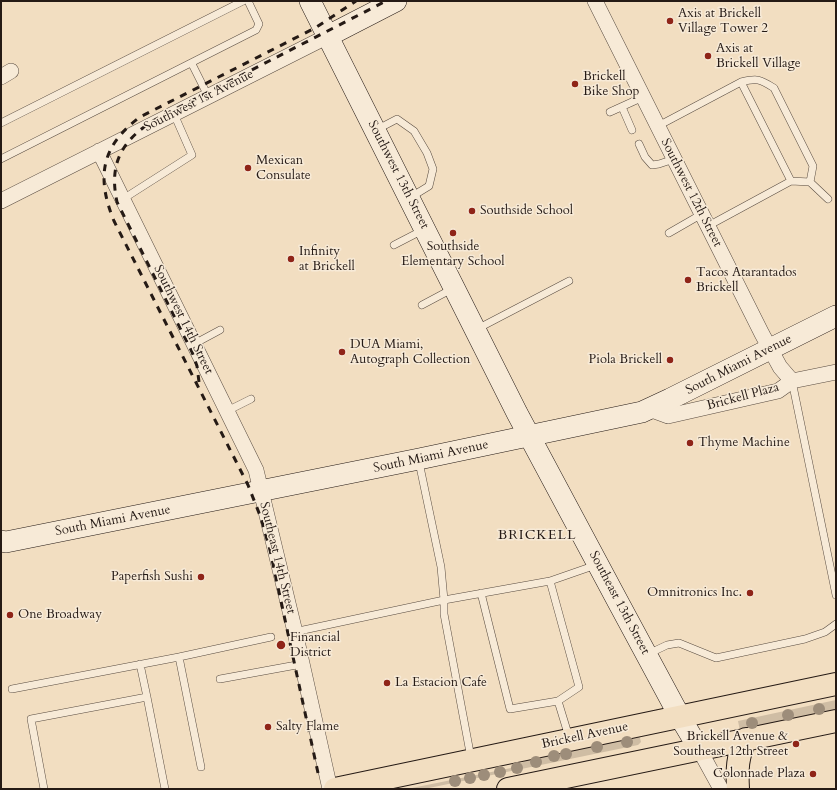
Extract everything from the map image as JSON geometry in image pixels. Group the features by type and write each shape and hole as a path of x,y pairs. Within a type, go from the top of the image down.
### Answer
{"main road":[{"name":"Southwest 13th Street","path":"310,1 529,435"},
{"name":"Southwest 1st Avenue","path":"328,36 396,1"},
{"name":"South Miami Avenue","path":"2,540 260,492 419,460 529,435 633,414 649,409 836,316"},
{"name":"Southeast 13th Street","path":"529,435 597,564 699,749"},
{"name":"Brickell Avenue","path":"335,789 836,684"},
{"path":"508,789 545,785 699,749 836,720"},
{"path":"738,789 738,758 746,739"}],"street":[{"name":"Southwest 12th Street","path":"595,1 770,349 784,373 792,381"},
{"name":"Southwest 1st Avenue","path":"1,200 328,36"},
{"name":"Southwest 14th Street","path":"99,151 256,470 260,492"},
{"name":"Brickell Plaza","path":"649,409 668,416 778,391 792,381 836,372"},
{"name":"Southeast 14th Street","path":"260,492 292,633 302,664 330,789"},
{"path":"699,749 721,789"}],"lane":[{"path":"1,123 243,1"},
{"path":"1,159 192,64 256,30 259,24 248,1"},
{"path":"192,64 208,96"},
{"path":"658,126 741,82 754,78 765,82 774,88 813,166 810,182"},
{"path":"741,82 791,181"},
{"path":"610,112 643,97"},
{"path":"622,107 632,130"},
{"path":"123,199 192,155 174,114"},
{"path":"375,130 397,119 414,131 427,153 433,170 429,186 409,198"},
{"path":"639,144 645,157 652,165 674,159"},
{"path":"669,233 705,220 791,181 810,182 828,199"},
{"path":"394,245 425,229"},
{"path":"476,330 569,281"},
{"path":"422,305 455,288"},
{"path":"194,344 220,330"},
{"path":"792,381 836,595"},
{"path":"227,410 251,399"},
{"path":"419,460 441,567 444,614 472,760"},
{"path":"292,633 444,600 550,581 597,564"},
{"path":"481,593 510,709 558,700 578,687 550,581"},
{"path":"646,654 667,645 679,643 716,658 805,639 825,632 836,624"},
{"path":"12,689 271,637"},
{"path":"179,656 201,767"},
{"path":"140,664 165,789"},
{"path":"220,679 302,664"},
{"path":"44,789 31,719 147,697"},
{"path":"558,700 570,740"}],"shaded area":[{"path":"836,700 836,711 740,731 738,721"},
{"path":"637,735 641,742 638,745 424,789 407,789 511,768 542,753"}],"railway":[{"path":"318,773 270,550 261,518 248,485 114,221 108,205 104,176 110,151 117,139 140,117 315,28 356,1"},
{"path":"199,382 197,366 192,352 117,202 115,187 117,162 128,142 147,125 160,117 386,1"}],"place":[{"name":"Axis at Brickell Village Tower 2","path":"670,21"},
{"name":"Axis at Brickell Village","path":"708,56"},
{"name":"Brickell Bike Shop","path":"575,84"},
{"name":"Mexican Consulate","path":"248,168"},
{"name":"Southside School","path":"472,211"},
{"name":"Southside Elementary School","path":"453,233"},
{"name":"Infinity at Brickell","path":"291,259"},
{"name":"Tacos Atarantados Brickell","path":"688,280"},
{"name":"DUA Miami, Autograph Collection","path":"342,352"},
{"name":"Piola Brickell","path":"670,360"},
{"name":"Thyme Machine","path":"690,443"},
{"name":"Paperfish Sushi","path":"201,577"},
{"name":"Omnitronics Inc.","path":"750,593"},
{"name":"One Broadway","path":"10,615"},
{"name":"Financial District","path":"281,645"},
{"name":"La Estacion Cafe","path":"387,683"},
{"name":"Salty Flame","path":"268,727"},
{"name":"Brickell Avenue & Southeast 12th Street","path":"796,744"},
{"name":"Colonnade Plaza","path":"813,774"}],"district":[{"name":"BRICKELL","path":"537,536"}]}
